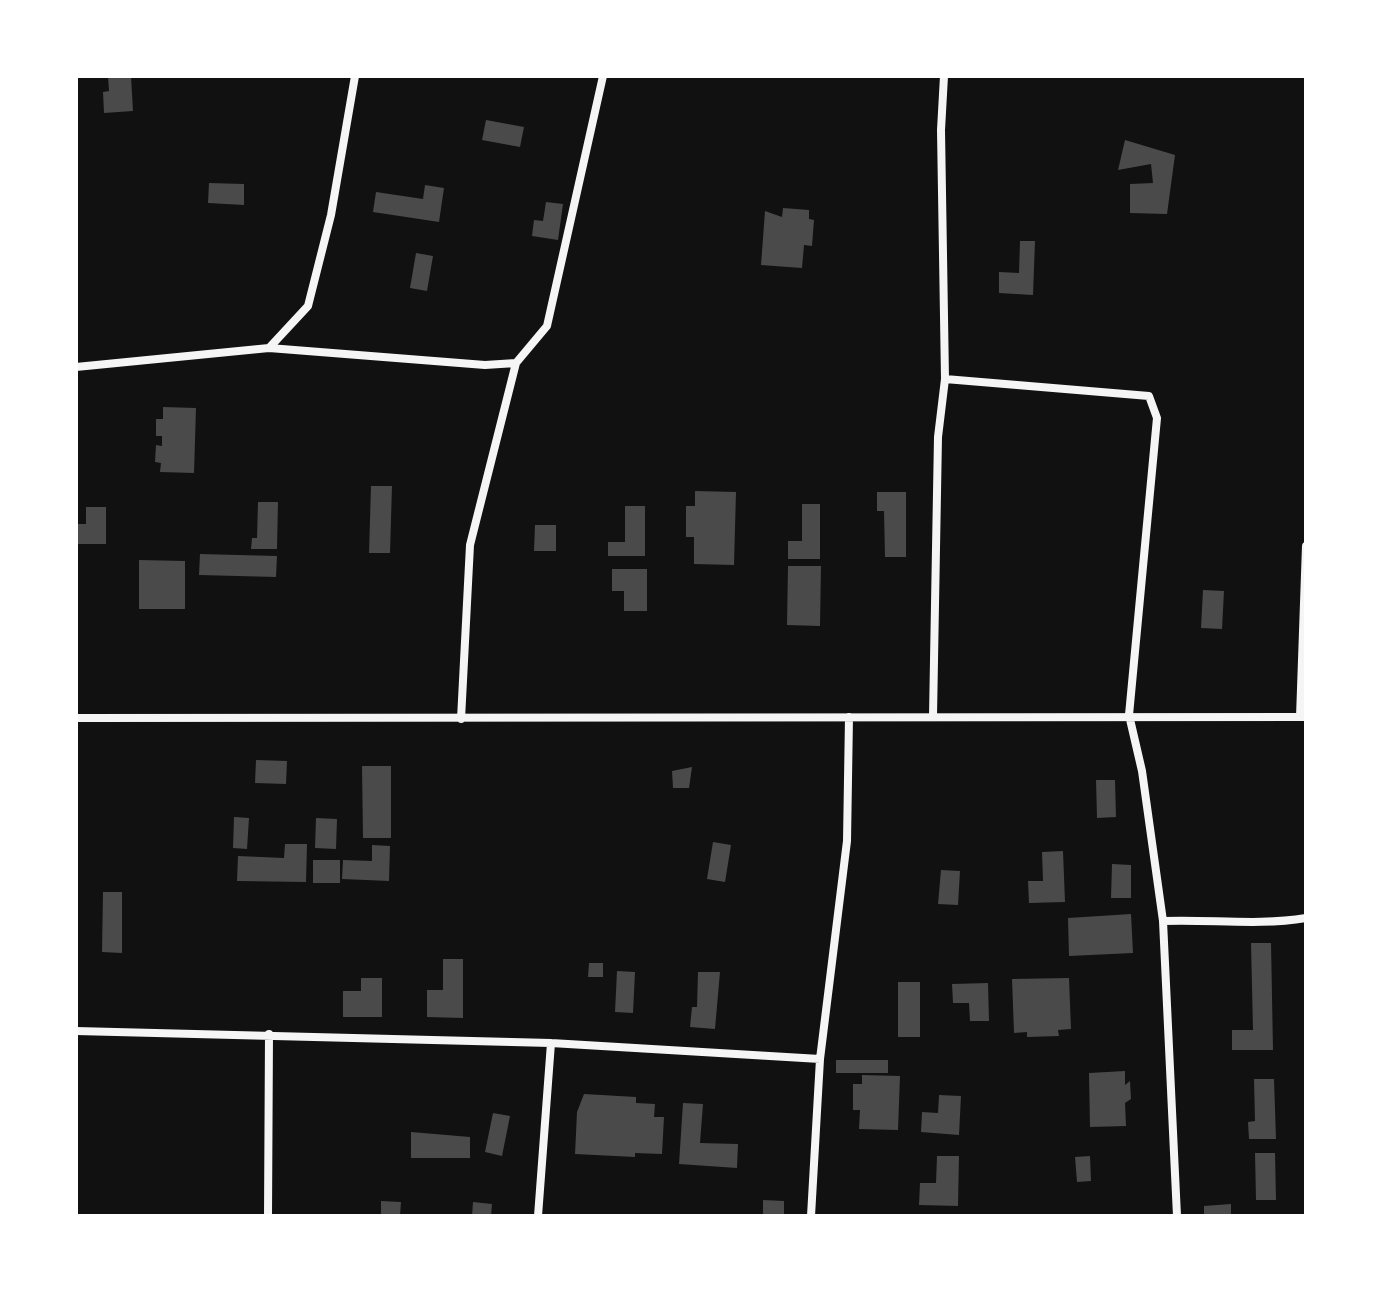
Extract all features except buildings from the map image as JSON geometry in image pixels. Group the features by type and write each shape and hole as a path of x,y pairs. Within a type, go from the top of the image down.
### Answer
{"street":[{"path":"269,348 308,306 331,215 355,76"},
{"path":"461,719 470,545 516,363 547,326 603,76"},
{"path":"933,716 936,650 933,555 938,437 945,379 941,130 944,76"},
{"path":"76,367 269,348 485,365 516,363"},
{"path":"945,379 1149,396 1157,418 1129,715 1142,771 1163,921 1177,1216"},
{"path":"76,718 1303,717 1306,546"},
{"path":"811,1216 820,1059 845,866 849,717"},
{"path":"1163,921 1217,919 1259,924 1306,918"},
{"path":"76,1031 551,1043 820,1059"},
{"path":"268,1216 269,1034"},
{"path":"538,1216 551,1043"}]}
